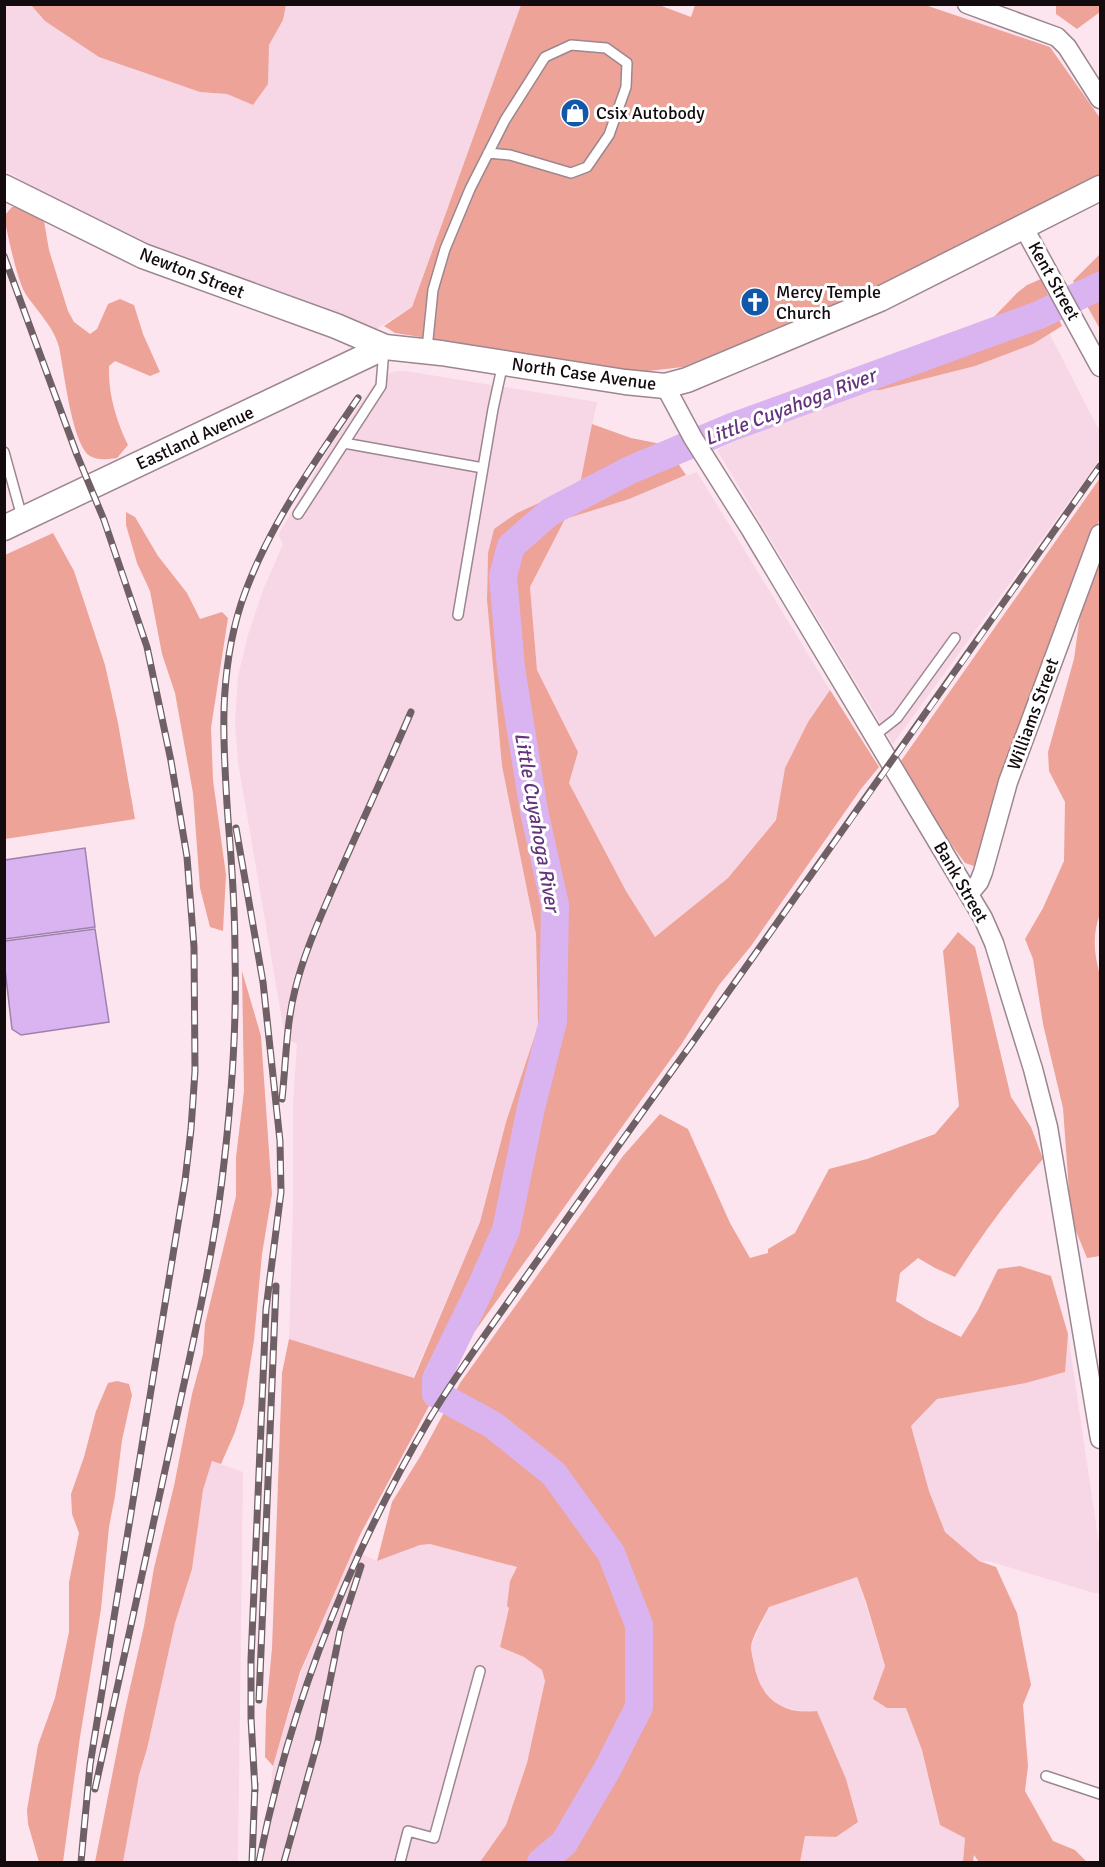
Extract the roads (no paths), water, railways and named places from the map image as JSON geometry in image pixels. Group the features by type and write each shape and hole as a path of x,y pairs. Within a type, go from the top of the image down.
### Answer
{"street":[{"path":"967,4 1058,37 1101,99"},
{"name":"Newton Street","path":"4,187 143,256 336,326 385,347"},
{"name":"North Case Avenue","path":"385,347 665,386 687,380 880,299 1101,188"},
{"name":"Kent Street","path":"1024,228 1101,367"},
{"name":"Eastland Avenue","path":"14,523 385,347"},
{"name":"Bank Street","path":"665,386 685,423 969,894 994,943 1048,1127 1101,1438"},
{"name":"Williams Street","path":"969,894 983,873 1017,756 1101,534"}],"lane":[{"path":"426,352 433,290 445,249 470,189 505,120 545,57 571,45 606,48 627,63 626,87 609,135 587,167 571,172 510,155 489,153"},
{"path":"298,514 381,386 385,347"},
{"path":"458,615 503,363"},
{"path":"344,443 483,468"},
{"path":"4,452 14,523"},
{"path":"874,736 897,718 955,638"},
{"path":"400,1863 408,1831 434,1838 480,1671"},
{"path":"1046,1776 1101,1794"}],"waterway":[{"name":"Little Cuyahoga River","path":"541,1862 564,1843 608,1768 639,1707 639,1625 611,1553 554,1474 493,1425 436,1394 436,1379 506,1230 531,1108 553,1021 555,905 534,811 511,668 503,576 511,546 550,512 630,470 732,427 1039,315 1100,286"}],"railway":[{"path":"4,256 77,455 104,520 147,647 171,761 187,857 194,947 195,1071 185,1181 90,1765 81,1862"},
{"path":"95,1789 200,1312 222,1180 231,1096 235,1012 234,905 224,737 225,684 234,631 251,576 277,523 358,398"},
{"path":"259,1862 287,1746 326,1633 373,1524 430,1418 484,1336 1100,466"},
{"path":"282,1099 290,1017 303,963 335,883 411,712"},
{"path":"236,828 263,982 280,1141 281,1192 266,1309 251,1660 255,1790"},
{"path":"259,1700 276,1286"},
{"path":"284,1862 318,1741 340,1631 361,1566"},
{"path":"252,1862 255,1784"}],"place":[{"name":"Csix Autobody","path":"575,113"},
{"name":"Mercy Temple Church","path":"755,302"}]}
